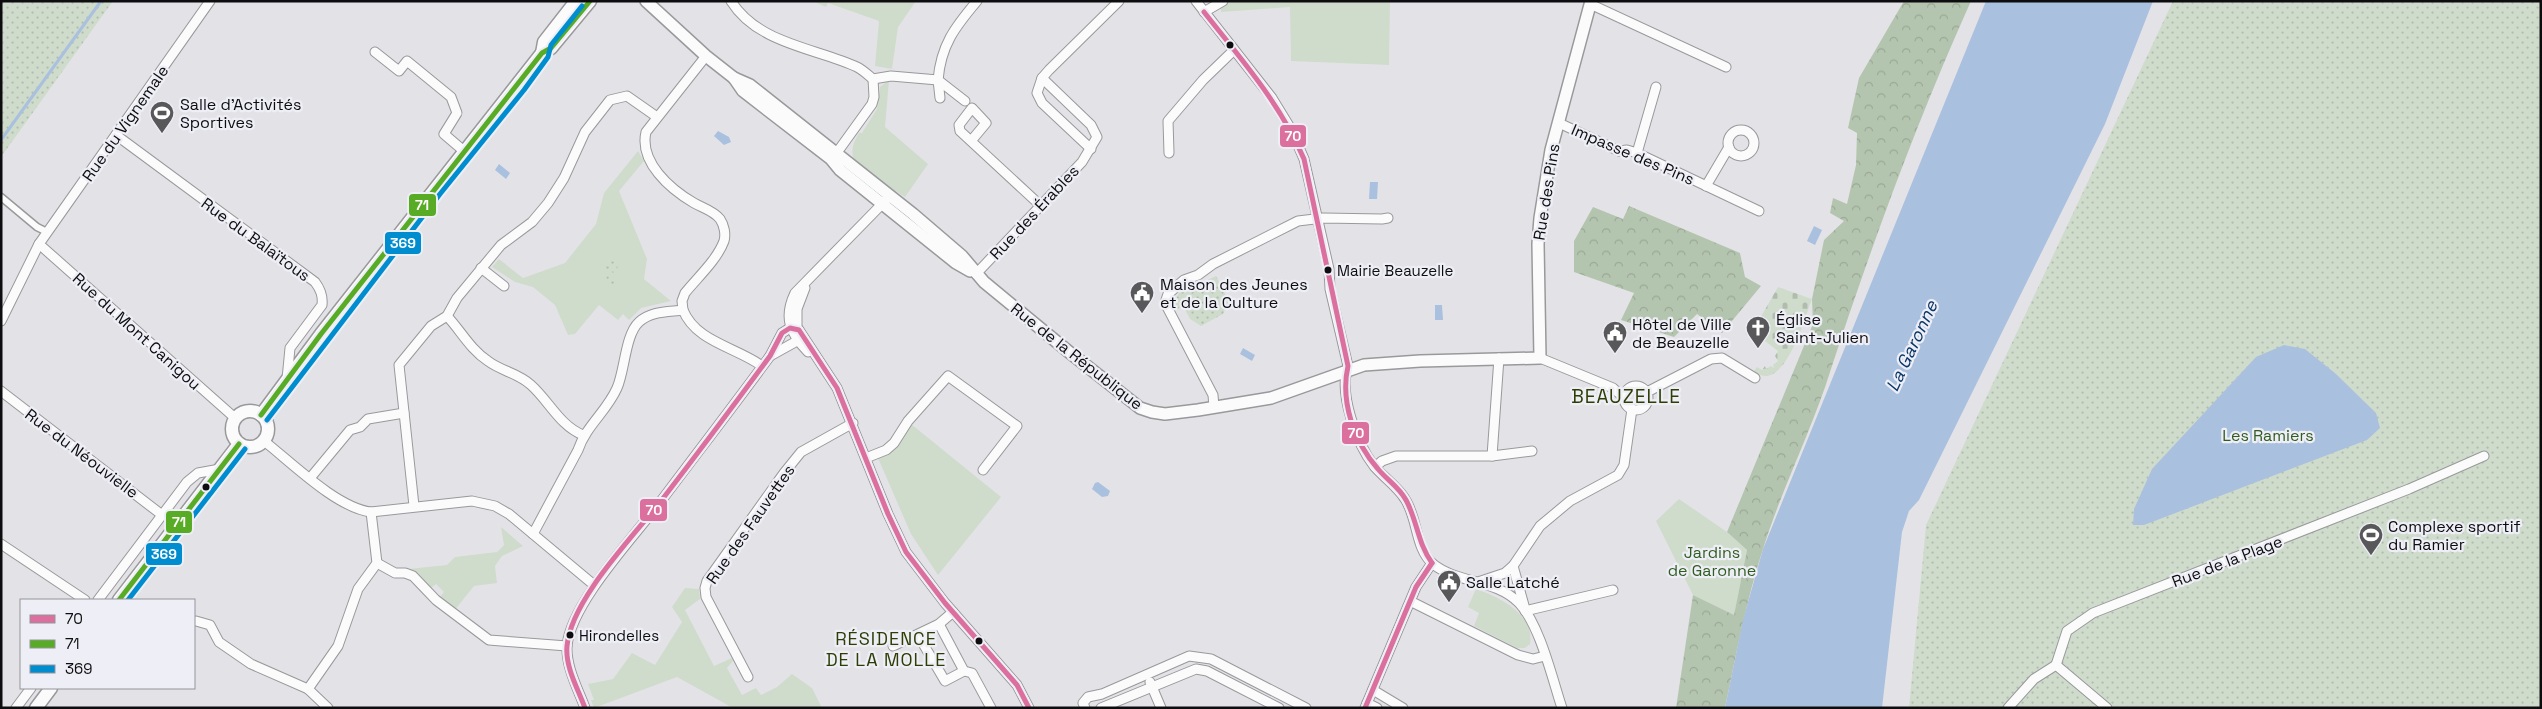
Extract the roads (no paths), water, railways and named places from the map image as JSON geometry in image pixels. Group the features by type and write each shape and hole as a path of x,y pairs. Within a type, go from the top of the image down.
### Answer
{"main road":[{"path":"542,53 544,42 576,1"},
{"path":"261,415 287,374 542,53 551,48 590,1"},
{"path":"250,411 261,415 267,424 268,430 264,441 252,447 239,444 232,432 235,418 250,411"},
{"path":"120,599 239,444"},
{"path":"36,708 50,689"}],"street":[{"name":"Rue du Vignemale","path":"1,321 39,244 210,1"},
{"name":"Rue de la République","path":"646,1 706,56 734,78 743,91 836,154 840,170 886,200 962,256 976,274 1140,408 1165,414 1271,398 1364,365 1385,362 1540,358"},
{"name":"Rue de la République","path":"657,1 663,16"},
{"path":"731,1 735,8 767,32 808,51 860,68 873,78 891,76 938,80 965,101"},
{"path":"940,98 938,80 940,59 943,51 953,32 977,1"},
{"path":"1042,78 1119,1"},
{"path":"1196,1 1272,98 1291,129 1304,159 1329,268 1330,289 1348,366 1346,371 1346,389 1356,433 1375,466 1406,499 1423,551 1432,563 1512,596 1525,610"},
{"path":"1204,12 1222,1"},
{"path":"1590,3 1726,67"},
{"name":"Rue des Pins","path":"1540,358 1538,236 1548,165 1590,3"},
{"path":"1169,154 1168,121 1203,80 1234,50"},
{"path":"375,52 399,71 407,62 451,96 457,113 444,134 465,152"},
{"path":"706,56 646,132 644,142 646,155 675,190 713,213 725,229 720,249 684,293 682,301 683,310 692,325 708,338 750,358 762,366"},
{"path":"836,154 872,104 873,78"},
{"name":"Rue des Érables","path":"976,274 1091,149 1097,137 1091,125 1042,78 1037,92 1042,103 1091,149"},
{"path":"1637,152 1656,87"},
{"path":"414,506 399,365 431,326 447,316 457,298 501,245 532,222 548,203 564,178 585,132 610,100 627,96 657,117"},
{"name":"Impasse des Pins","path":"1560,123 1619,151 1637,152 1758,211"},
{"name":"Rue du Balaïtous","path":"116,135 315,282 320,288 323,297 322,305 290,348 287,374"},
{"path":"971,141 1040,206"},
{"name":"Impasse des Pins","path":"1706,186 1729,147"},
{"path":"1,197 36,227 43,230"},
{"path":"886,200 807,283 795,293 791,301 788,321 837,388 906,552 953,612 1017,685 1029,708"},
{"path":"1214,406 1213,395 1165,303 1168,294 1184,280 1198,275 1213,264 1298,221 1318,218 1382,220 1388,218"},
{"name":"Rue du Mont Canigou","path":"39,244 235,418"},
{"path":"481,268 504,286"},
{"path":"533,534 578,450 582,435 616,390 624,370 633,330 637,324 655,313 683,310"},
{"path":"447,316 478,353 489,362 508,370 530,384 571,431 582,435"},
{"path":"794,329 797,341 817,360"},
{"path":"585,708 568,662 567,646 579,610 594,585 639,530 770,356 782,333 794,329"},
{"path":"770,356 797,341"},
{"path":"1492,456 1499,358"},
{"path":"1540,358 1613,388 1623,398 1626,405 1632,409 1641,409 1645,406 1647,392 1641,386 1633,386 1626,390 1623,398"},
{"path":"1647,392 1710,359 1722,358 1756,378"},
{"path":"866,458 886,450 894,443 908,421 948,376 1017,426 983,470"},
{"name":"Rue du Néouvielle","path":"1,391 162,515"},
{"path":"1478,582 1505,572 1513,566 1540,526 1570,502 1618,474 1624,465 1632,409"},
{"path":"311,478 350,430 358,428 368,419 404,413"},
{"name":"Rue des Fauvettes","path":"748,677 706,597 705,588 778,480 801,452 853,423"},
{"path":"264,441 342,502 357,510 371,512 472,501 495,506 533,534 594,585"},
{"path":"1375,466 1382,461 1396,456 1492,456 1532,451"},
{"name":"Rue de la Plage","path":"2056,665 2058,652 2067,631 2092,613 2400,493 2484,456"},
{"path":"99,599 192,478 198,473 220,469"},
{"path":"308,689 338,646 358,589 376,563 371,512"},
{"path":"1,544 84,599"},
{"path":"376,563 395,573 406,573 413,576 436,600 489,640 567,646"},
{"path":"1377,708 1366,706 1412,602 1416,587 1432,563"},
{"path":"1513,566 1525,610 1545,656 1562,708"},
{"path":"1525,610 1613,590"},
{"path":"1412,602 1518,655 1533,659 1545,656"},
{"path":"893,646 939,624 953,612"},
{"path":"196,621 210,625 219,642 251,664 308,689 328,708"},
{"path":"939,624 964,671"},
{"path":"918,635 945,681 964,671 972,673 991,708"},
{"path":"1085,708 1083,702 1088,697 1102,694 1189,656 1205,656 1306,708"},
{"path":"2008,708 2034,679 2056,665 2107,708"},
{"path":"1101,708 1196,669 1207,671 1279,708"},
{"path":"1147,675 1161,708"},
{"path":"16,708 31,689"},
{"path":"1373,690 1403,708"},
{"path":"1270,703 1276,692"}],"water":[{"name":"La Garonne","path":"1986,1 2153,1 2105,124 1919,500 1909,511 1902,532 1882,708 1725,708 1743,620 1763,549"},
{"path":"718,131 729,137 731,142 724,145 714,136"},
{"path":"499,164 510,173 506,179 495,170"},
{"path":"1370,182 1378,182 1377,199 1369,199"},
{"path":"1814,226 1822,230 1815,245 1807,241"},
{"path":"1435,305 1442,305 1443,320 1435,320"},
{"path":"2284,345 2305,349 2336,374 2376,413 2380,428 2367,440 2144,525 2133,525 2134,509 2152,469 2256,357"},
{"path":"1243,348 1255,355 1252,361 1240,354"},
{"path":"1098,482 1110,491 1108,496 1102,497 1092,489 1095,483"}],"waterway":[{"path":"1,140 101,1"}],"place":[{"name":"Salle d'Activités Sportives","path":"162,134"},
{"name":"Mairie Beauzelle","path":"1328,270"},
{"name":"Maison des Jeunes et de la Culture","path":"1142,314"},
{"name":"Église Saint-Julien","path":"1758,349"},
{"name":"Hôtel de Ville de Beauzelle","path":"1615,354"},
{"name":"Complexe sportif du Ramier","path":"2371,556"},
{"name":"Salle Latché","path":"1449,603"},
{"name":"Hirondelles","path":"570,635"}],"district":[{"name":"BEAUZELLE","path":"1626,396"},
{"name":"RÉSIDENCE DE LA MOLLE","path":"886,649"}],"park label":[{"name":"Les Ramiers","path":"2268,435"},
{"name":"Jardins de Garonne","path":"1712,561"}]}
